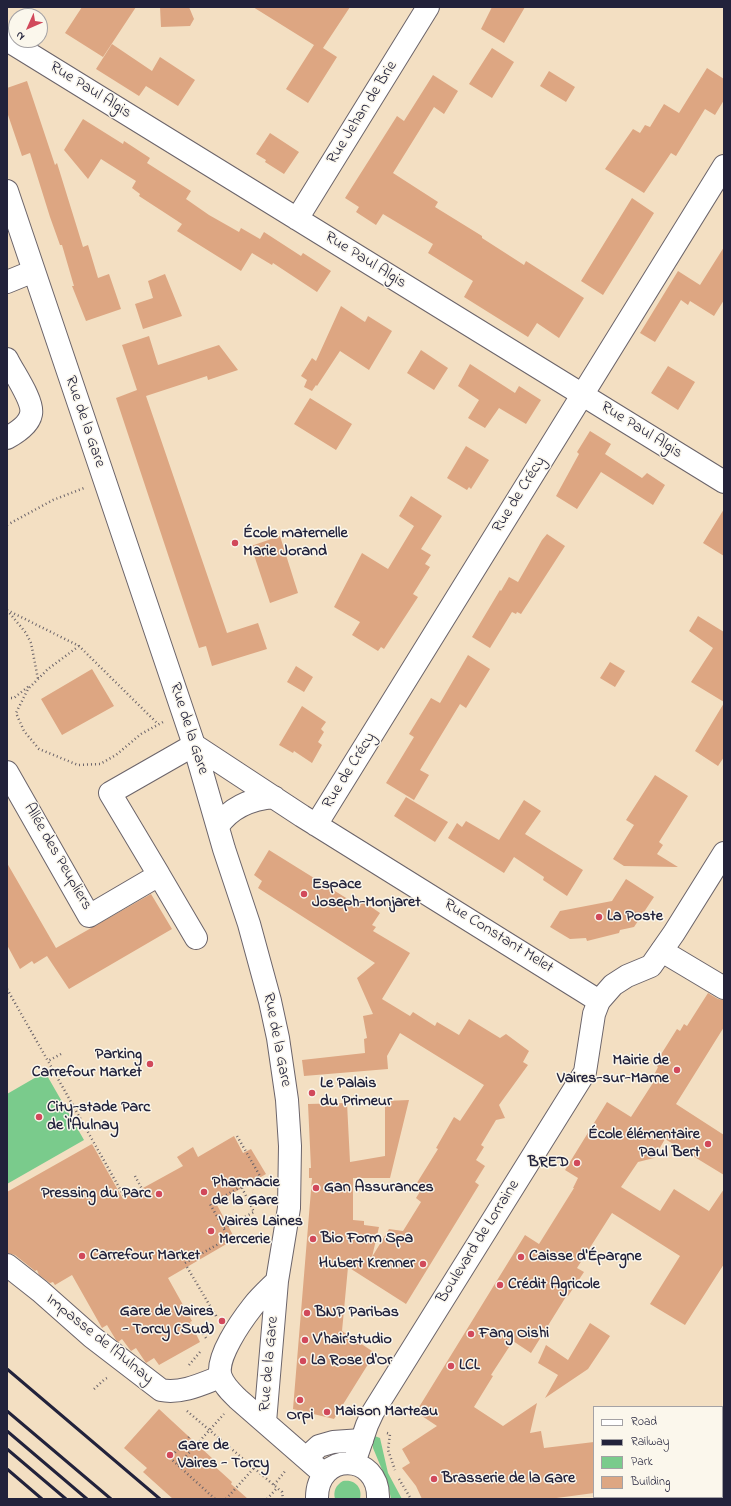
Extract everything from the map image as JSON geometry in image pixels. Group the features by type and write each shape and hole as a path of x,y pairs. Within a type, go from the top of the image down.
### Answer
{"street":[{"name":"Rue Jehan de Brie","path":"297,219 428,7"},
{"name":"Rue Paul Algis","path":"7,40 724,482"},
{"name":"Rue de Crécy","path":"316,825 724,166"},
{"name":"Rue de la Gare","path":"7,191 194,745 249,924 270,1001 278,1038 287,1100 290,1146 288,1208 277,1281 265,1422"},
{"path":"7,282 34,271"},
{"path":"7,360 30,403 31,414 18,431 7,438"},
{"path":"194,745 110,793 196,938"},
{"name":"Rue Constant Melet","path":"194,745 316,825 599,1000"},
{"name":"Allée des Peupliers","path":"7,772 89,916 159,876"},
{"path":"218,826 224,817 247,803 260,798 274,797"},
{"name":"Boulevard de Lorraine","path":"354,1463 373,1412 585,1072 594,1014 599,1000 612,985 627,976 651,966 724,853"},
{"path":"662,951 724,988"},
{"name":"Impasse de l'Aulnay","path":"7,1265 40,1291 92,1337 161,1390 171,1392 196,1386 220,1377"},
{"name":"Rue de la Gare","path":"277,1281 254,1305 228,1343 222,1356 220,1377 228,1388 265,1422 298,1463 324,1474"},
{"path":"298,1463 319,1446 333,1442 362,1440"},
{"path":"317,1499 317,1490 320,1480 324,1474 334,1466 344,1463 354,1463 370,1472 376,1480 378,1499"}],"path":[{"path":"7,525 52,500 84,488"},
{"path":"7,610 79,646 158,724"},
{"path":"7,610 26,632 31,644 38,679"},
{"path":"79,646 48,669 28,689 16,713 24,731 39,749 78,765 100,764 116,755 141,734 158,724 184,715"},
{"path":"7,698 14,698 38,679"},
{"path":"7,989 125,1198"},
{"path":"48,1061 61,1054"},
{"path":"186,1263 229,1238 210,1204 260,1176 237,1136"},
{"path":"135,1176 142,1189"},
{"path":"224,1228 254,1212 241,1186"},
{"path":"187,1267 216,1316 215,1322"},
{"path":"199,1327 209,1341"},
{"path":"185,1370 204,1347"},
{"path":"94,1389 105,1379 110,1377"},
{"path":"186,1409 282,1492 283,1499"},
{"path":"178,1466 226,1413"},
{"path":"189,1437 170,1458 215,1499"},
{"path":"388,1450 396,1471"},
{"path":"274,1485 298,1463"},
{"path":"226,1499 254,1468"},
{"path":"398,1478 411,1499"},
{"path":"267,1499 277,1488"}],"green space":[{"name":"City-stade Parc de l'Aulnay","path":"45,1072 84,1140 7,1184 7,1094"},
{"path":"372,1435 380,1438 388,1473 402,1499 391,1499 388,1484 373,1448"},
{"path":"343,1481 351,1481 357,1485 361,1495 360,1499 335,1499 334,1493 336,1488"}],"building":[{"path":"82,7 136,7 103,57 65,33"},
{"path":"160,7 189,7 194,19 190,26 161,27"},
{"path":"253,7 350,7 323,48 337,57 308,103 286,89 314,45"},
{"path":"492,7 525,7 504,43 481,29"},
{"path":"112,44 152,71 160,57 195,80 178,106 146,86 139,96 96,69"},
{"path":"492,48 514,62 492,98 469,84"},
{"path":"707,68 724,79 724,100 715,115 705,109 676,156 671,153 644,193 605,169 633,129 640,133 645,125 650,127 664,104 679,113"},
{"path":"549,71 575,87 566,102 540,86"},
{"path":"433,75 458,91 444,114 434,107 393,173 438,202 435,207 482,236 482,238 524,265 526,261 584,298 559,338 537,323 528,337 464,297 473,281 428,253 433,244 383,214 376,225 356,212 359,207 345,198 397,116 404,121"},
{"path":"27,81 55,165 57,163 83,247 88,245 98,278 109,274 121,309 86,321 72,286 74,286 62,245 60,245 50,217 30,153 22,156 7,112 7,88"},
{"path":"83,119 123,144 124,141 150,158 147,163 191,191 186,199 209,215 239,232 241,228 260,239 264,232 301,256 303,253 331,271 317,292 273,263 272,265 252,253 241,271 177,231 182,224 139,196 140,194 132,188 136,181 101,159 88,179 64,150"},
{"path":"270,133 299,152 284,174 265,162 266,160 256,154"},
{"path":"632,198 654,213 603,295 581,281"},
{"path":"724,247 724,300 714,316 690,301 688,305 681,300 655,342 640,333 678,271 700,285"},
{"path":"165,274 182,316 143,329 135,304 153,298 148,281"},
{"path":"341,306 365,322 368,316 392,331 369,370 340,351 317,386 316,385 312,391 304,387 307,380 301,376 312,358 316,361"},
{"path":"149,336 158,365 219,345 238,370 208,380 207,376 146,396 227,633 258,623 267,649 212,666 206,646 199,648 116,398 137,390 122,345"},
{"path":"421,350 448,368 434,390 407,373"},
{"path":"470,364 515,393 519,386 541,400 526,424 499,408 485,428 468,418 479,400 458,386"},
{"path":"668,366 695,382 678,410 651,393"},
{"path":"310,398 352,424 336,450 294,424"},
{"path":"590,431 611,444 605,454 642,478 647,473 665,485 653,505 601,472 577,509 556,496 579,454 577,452"},
{"path":"466,446 489,460 471,489 469,487 467,490 447,478"},
{"path":"411,496 442,516 421,549 431,555 425,564 430,567 413,594 418,597 384,649 381,647 378,651 352,635 360,622 334,607 362,553 388,569 414,526 399,516"},
{"path":"724,509 724,556 703,543"},
{"path":"547,534 565,546 521,614 512,612 490,648 472,637 509,577 518,582"},
{"path":"280,536 298,593 270,603 251,546"},
{"path":"698,616 724,632 724,702 691,682 713,648 689,631"},
{"path":"468,655 490,669 466,708 460,704 420,770 429,775 414,800 386,783 414,737 409,734 431,698 440,703"},
{"path":"610,662 625,671 615,687 600,678"},
{"path":"296,666 313,677 304,692 287,682"},
{"path":"92,669 114,706 62,735 41,699"},
{"path":"724,703 724,757 718,766 695,751"},
{"path":"302,706 326,722 321,729 324,732 318,742 322,745 312,763 294,751 293,753 279,745"},
{"path":"655,775 688,796 659,842 663,845 657,854 678,867 624,866 613,859 634,825 626,820"},
{"path":"406,797 448,822 435,842 394,816"},
{"path":"524,800 541,811 525,834 583,870 567,896 543,880 544,877 514,857 504,873 448,838 457,823 462,827 466,821 499,840"},
{"path":"269,850 351,901 355,896 380,913 372,925 376,927 373,931 410,953 382,999 410,1016 413,1012 435,1026 437,1022 459,1035 469,1019 500,1038 506,1034 529,1051 523,1062 528,1065 499,1105 505,1118 496,1120 481,1145 484,1147 476,1160 485,1166 475,1182 479,1185 406,1304 348,1267 342,1331 375,1353 334,1419 293,1409 312,1178 309,1178 309,1168 311,1168 308,1104 347,1103 350,1162 385,1156 385,1101 409,1100 390,1178 353,1178 353,1220 364,1221 364,1225 379,1227 372,1257 389,1229 403,1231 421,1202 416,1198 421,1190 415,1186 438,1149 436,1148 454,1117 460,1121 484,1085 400,1033 387,1056 388,1069 304,1076 302,1060 365,1053 364,1039 367,1038 363,1016 373,1014 357,978 375,963 258,888 262,881 254,875"},
{"path":"7,863 56,948 151,894 172,929 69,989 47,956 34,964 32,961 20,969 7,945"},
{"name":"La Poste","path":"626,879 654,897 634,927 620,930 619,933 587,941 586,938 570,939 550,927 560,911 612,901"},
{"path":"708,993 718,999 724,1000 724,1027 676,1104 724,1135 724,1175 665,1139 654,1158 638,1162 621,1187 660,1211 674,1189 709,1211 724,1189 724,1264 685,1325 650,1304 680,1256 612,1213 577,1268 584,1272 568,1296 567,1295 531,1353 513,1341 491,1375 493,1376 474,1407 503,1426 537,1403 530,1433 541,1431 544,1448 593,1442 593,1493 549,1499 422,1499 416,1486 402,1468 410,1463 402,1449 437,1426 416,1412 525,1235 539,1244 574,1188 578,1178 565,1170 607,1102 631,1117 658,1075 655,1073 658,1067 655,1064 677,1029 680,1031 684,1024 687,1026"},
{"name":"Carrefour Market","path":"234,1136 243,1153 251,1149 266,1174 216,1203 235,1239 168,1278 192,1321 190,1322 200,1342 159,1365 154,1358 146,1363 136,1348 131,1351 122,1339 118,1342 107,1325 102,1328 72,1275 55,1285 53,1282 50,1283 39,1275 37,1270 35,1271 15,1255 7,1253 7,1192 92,1144 123,1199 183,1166 177,1157 193,1147 198,1157"},
{"path":"590,1323 610,1336 588,1369 545,1398 558,1375 538,1363 546,1345 568,1360"},
{"name":"Gare de Vaires - Torcy","path":"159,1409 213,1459 210,1462 248,1499 173,1499 143,1472 147,1468 124,1448"}],"railway":[{"path":"7,1369 160,1499"},
{"path":"7,1411 111,1499"},
{"path":"7,1431 87,1499"},
{"path":"7,1449 66,1499"},
{"path":"7,1469 42,1499"}],"place":[{"name":"École maternelle Marie Jorand","path":"235,543"},
{"name":"Espace Joseph-Monjaret","path":"304,894"},
{"name":"La Poste","path":"599,917"},
{"name":"Parking Carrefour Market","path":"150,1064"},
{"name":"Mairie de Vaires-sur-Marne","path":"677,1070"},
{"name":"Le Palais du Primeur","path":"312,1093"},
{"name":"City-stade Parc de l'Aulnay","path":"39,1117"},
{"name":"École élémentaire Paul Bert","path":"708,1144"},
{"name":"BRED","path":"577,1163"},
{"name":"Gan Assurances","path":"316,1188"},
{"name":"Pharmacie de la Gare","path":"204,1192"},
{"name":"Pressing du Parc","path":"159,1194"},
{"name":"Vaires Laines Mercerie","path":"211,1231"},
{"name":"Bio Form Spa","path":"313,1239"},
{"name":"Carrefour Market","path":"82,1256"},
{"name":"Caisse d'Épargne","path":"521,1257"},
{"name":"Hubert Krenner","path":"423,1264"},
{"name":"Crédit Agricole","path":"500,1285"},
{"name":"BNP Paribas","path":"307,1313"},
{"name":"Gare de Vaires - Torcy (Sud)","path":"222,1321"},
{"name":"Fang Oishi","path":"471,1334"},
{"name":"V’hair’studio","path":"305,1340"},
{"name":"La Rose d'Or","path":"303,1361"},
{"name":"LCL","path":"451,1366"},
{"name":"Orpi","path":"300,1400"},
{"name":"Maison Marteau","path":"327,1412"},
{"name":"Gare de Vaires - Torcy","path":"170,1455"},
{"name":"Brasserie de la Gare","path":"434,1479"}]}
